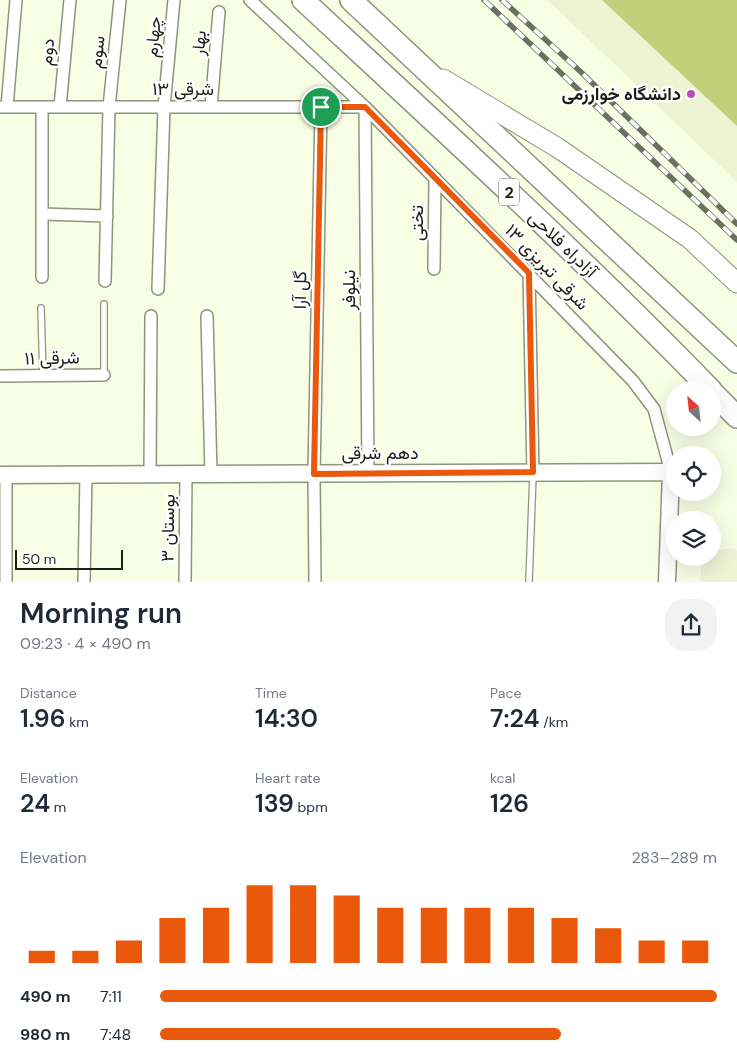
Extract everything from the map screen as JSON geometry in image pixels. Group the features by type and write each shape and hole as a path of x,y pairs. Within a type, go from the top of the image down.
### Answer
{"highway":[{"name":"آزادراه فلاحی","path":"303,0 521,203 702,381"},
{"name":"آزادراه فلاحی","path":"351,0 737,362"},
{"name":"آزادراه فلاحی","path":"721,400 737,417"}],"main road":[{"path":"427,70 558,148 625,194 690,239 737,283"}],"street":[{"path":"4,107 16,0"},
{"name":"دوم","path":"60,107 70,0"},
{"name":"سوم","path":"105,281 109,107 120,0"},
{"name":"چهارم","path":"158,289 164,107 174,0"},
{"name":"۱۳ شرقی تبریزی","path":"250,0 365,107 633,381 654,409 666,456"},
{"name":"بهار","path":"211,107 219,12"},
{"name":"۱۳ شرقی","path":"4,107 365,107"},
{"path":"42,107 42,277"},
{"name":"گل آرا","path":"315,582 314,474 321,107"},
{"name":"نیلوفر","path":"365,107 368,473"},
{"name":"تختی","path":"434,269 435,178"},
{"path":"42,214 107,216"},
{"path":"529,273 533,472"},
{"path":"150,474 151,316"},
{"path":"207,316 212,474"},
{"name":"۱۱ شرقی","path":"0,376 104,375"},
{"name":"دهم شرقی","path":"3,475 666,472"},
{"name":"بوستان ۳","path":"185,582 186,474"},
{"path":"3,475 6,582"},
{"path":"84,582 86,475"},
{"path":"667,582 669,501"}],"lane":[{"path":"104,304 104,375"},
{"path":"41,308 43,376"},
{"path":"529,582 533,472"}],"shaded area":[{"name":"دانشگاه خوارزمی","path":"547,0 737,0 737,182 554,6"},
{"path":"734,548 737,551 737,582 701,582 702,566 721,566 721,550"}],"green space":[{"path":"602,0 737,0 737,126"}],"railway":[{"path":"484,0 737,240"},
{"path":"502,0 582,73 737,224"}],"place":[{"name":"دانشگاه خوارزمی","path":"691,94"}],"route":[{"path":"321,107 365,107 529,273 533,472 314,474 321,107"}]}
